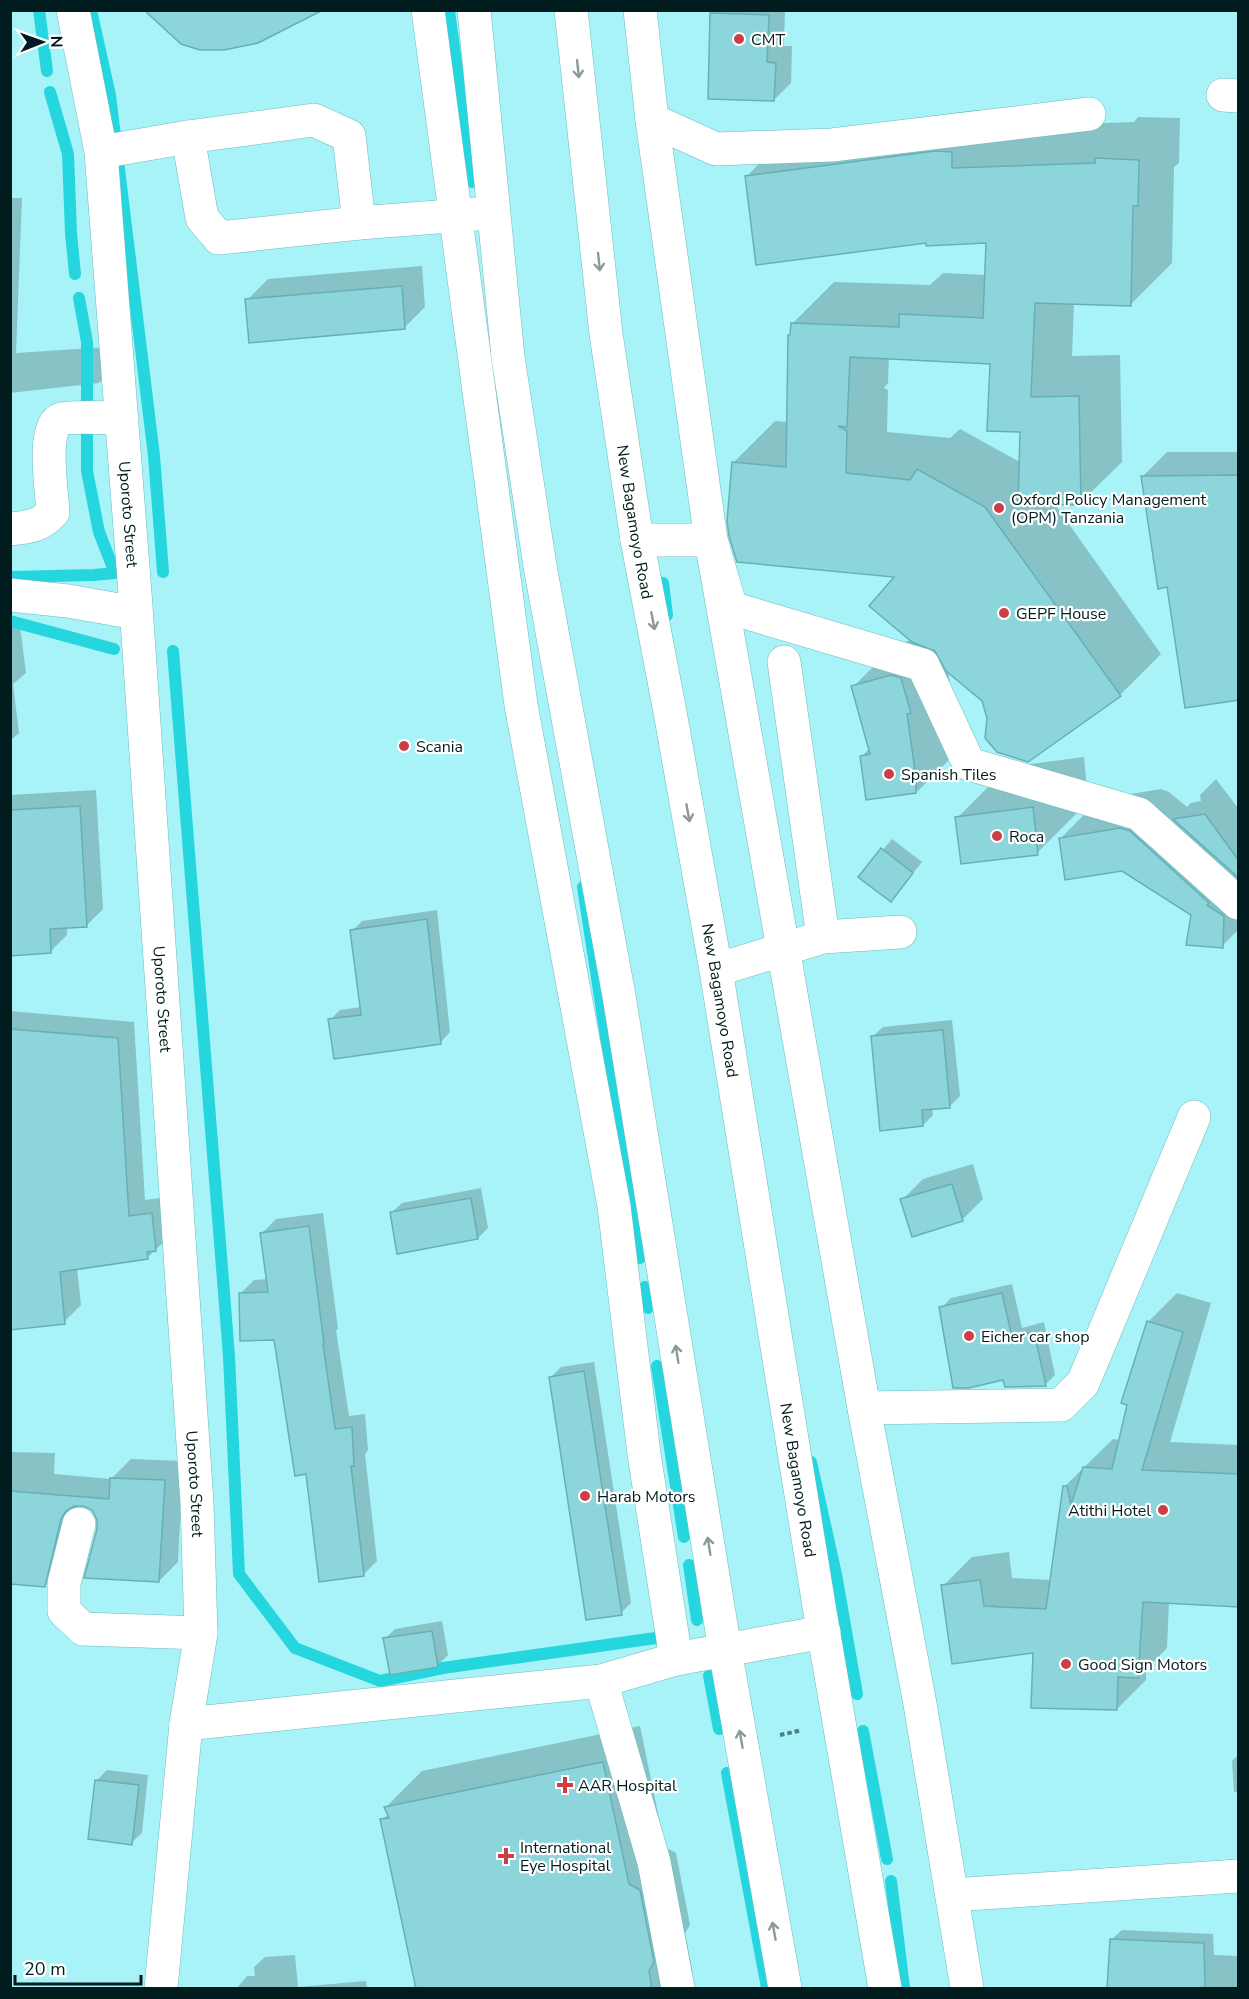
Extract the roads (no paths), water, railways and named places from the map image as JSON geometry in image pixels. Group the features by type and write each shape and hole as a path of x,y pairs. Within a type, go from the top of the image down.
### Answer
{"main road":[{"name":"Uporoto Street","path":"73,10 101,152 136,614 197,1503 201,1633 186,1724 161,1989"},
{"path":"428,10 521,705 614,1206 644,1454 676,1659"},
{"path":"474,10 508,357 540,566 619,996 725,1650 784,1989"},
{"name":"New Bagamoyo Road","path":"571,10 606,334 637,540 716,970 885,1989"},
{"path":"640,10 652,120 711,540 864,1408 920,1704 968,1989"},
{"path":"652,120 716,149 832,145 1089,114"},
{"path":"101,152 188,137 314,120 349,136 359,224"},
{"path":"188,137 202,219 219,238 494,212"},
{"path":"10,529 31,527 45,522 53,512 49,440 53,426 61,419 122,418"},
{"path":"637,540 711,540"},
{"path":"711,540 731,608 923,665 969,764 1139,814 1239,903"},
{"path":"10,595 68,601 136,614"},
{"path":"784,662 823,937"},
{"path":"716,970 823,937 900,932"},
{"path":"864,1408 1061,1405 1083,1383 1194,1117"},
{"path":"79,1524 64,1583 64,1611 83,1629 201,1633"},
{"path":"186,1724 601,1681 676,1659 824,1632"},
{"path":"601,1681 654,1862 678,1989"},
{"path":"951,1895 1239,1876"}],"waterway":[{"path":"39,10 47,71"},
{"path":"91,10 110,95 154,456 163,572"},
{"path":"449,10 472,182"},
{"path":"50,92 68,154 75,274"},
{"path":"10,577 115,573 99,532 87,471 87,342 79,298"},
{"path":"663,583 667,615"},
{"path":"10,621 114,649"},
{"path":"173,651 229,1356 239,1574 295,1648 380,1681 443,1668 656,1638"},
{"path":"583,887 640,1258"},
{"path":"645,1287 648,1308"},
{"path":"657,1366 684,1537"},
{"path":"811,1462 836,1574 857,1694"},
{"path":"689,1565 697,1620"},
{"path":"709,1676 719,1729"},
{"path":"863,1731 887,1859"},
{"path":"727,1773 767,1988"},
{"path":"891,1881 904,1988"}],"place":[{"name":"CMT","path":"739,39"},
{"name":"Oxford Policy Management (OPM) Tanzania","path":"999,508"},
{"name":"GEPF House","path":"1004,613"},
{"name":"Scania","path":"404,746"},
{"name":"Spanish Tiles","path":"889,774"},
{"name":"Roca","path":"997,836"},
{"name":"Eicher car shop","path":"969,1336"},
{"name":"Harab Motors","path":"585,1496"},
{"name":"Atithi Hotel","path":"1163,1510"},
{"name":"Good Sign Motors","path":"1066,1664"},
{"name":"AAR Hospital","path":"565,1785"},
{"name":"International Eye Hospital","path":"506,1856"}]}
